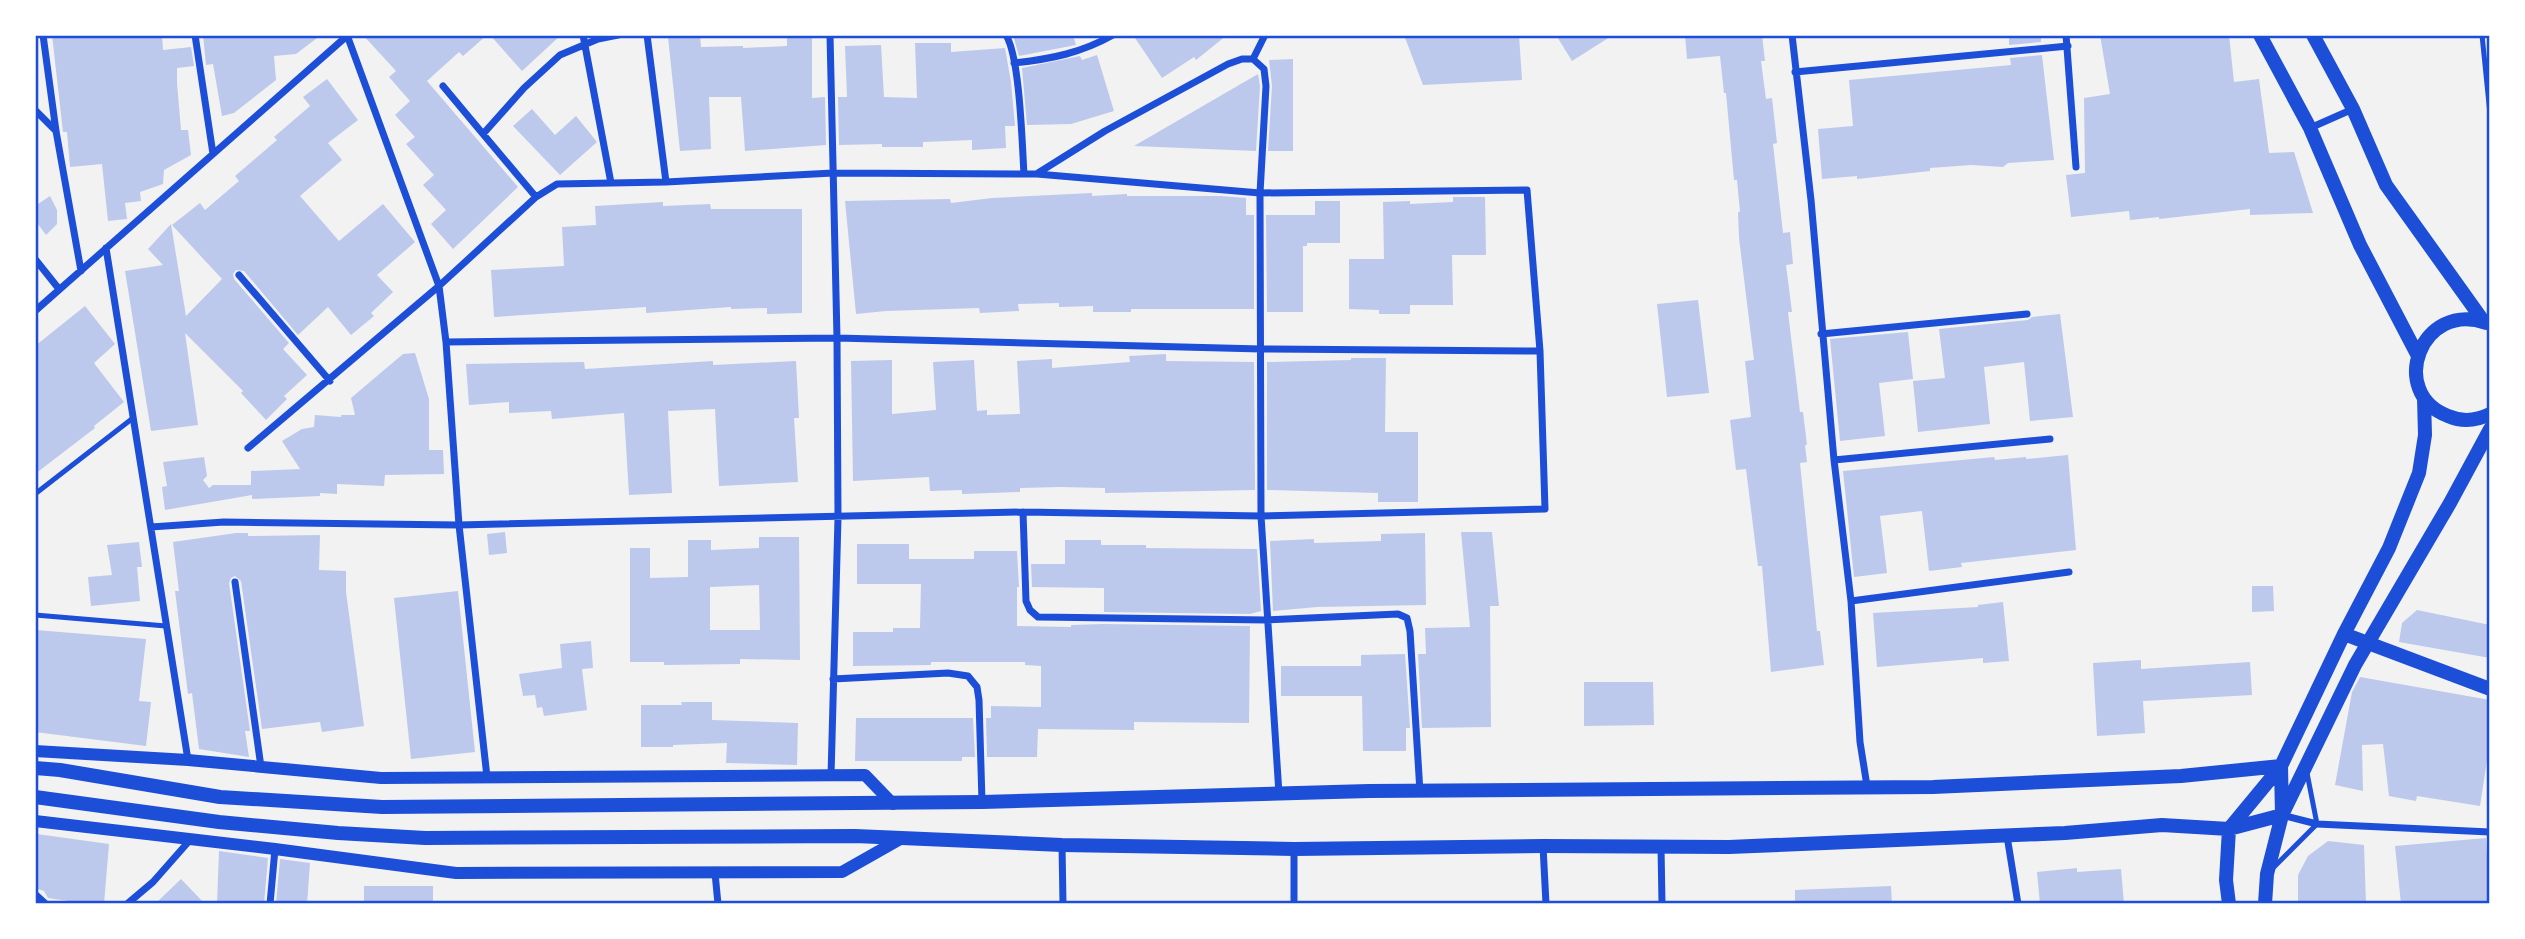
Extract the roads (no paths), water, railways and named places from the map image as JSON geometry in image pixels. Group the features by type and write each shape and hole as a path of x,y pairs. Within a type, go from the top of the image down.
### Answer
{"main road":[{"path":"2260,35 2310,128 2360,244 2417,356"},
{"path":"2313,35 2353,109 2386,185 2487,324"},
{"path":"2229,904 2226,880 2229,830 2281,766 2344,634 2389,548 2419,473 2426,435 2424,398 2416,371 2417,356 2427,338 2443,324 2463,319 2487,324"},
{"path":"2424,398 2444,415 2456,419 2469,420 2490,414"},
{"path":"2265,904 2267,874 2282,815 2355,665 2490,429"},
{"path":"2344,634 2490,689"},
{"path":"35,768 220,797 382,807 893,804 1369,791 1933,787 2181,776 2281,766"},
{"path":"2281,766 2282,815"},
{"path":"35,797 219,822 412,838 855,836 1062,845 1294,849 1729,847 2007,836 2162,825 2229,830 2282,815"}],"street":[{"path":"43,35 56,131 81,271"},
{"path":"195,35 212,154"},
{"path":"35,311 347,35 439,286 446,342 459,525 487,778"},
{"path":"583,35 611,183"},
{"path":"483,134 524,88 560,55 597,39 618,35"},
{"path":"647,35 666,182"},
{"path":"830,35 838,518 831,776"},
{"path":"1006,35 1010,41 1014,63 1024,174"},
{"path":"1014,63 1076,53 1114,35"},
{"path":"1253,59 1265,35"},
{"path":"1792,35 1811,200 1834,460 1851,601 1860,742 1867,786"},
{"path":"2066,35 2076,167"},
{"path":"1795,72 2068,46"},
{"path":"1037,174 1105,131 1228,64 1242,59 1253,59 1264,69 1266,86 1260,193 1261,516 1279,794"},
{"path":"443,86 536,198"},
{"path":"2310,128 2353,109"},
{"path":"35,110 56,131"},
{"path":"150,527 224,522 459,525 1024,512 1261,516 1545,509 1540,351 1527,190 1260,193 1037,174 833,173 666,182 557,184 536,198 330,381 248,448"},
{"path":"106,248 188,760"},
{"path":"35,259 59,289"},
{"path":"239,275 330,381"},
{"path":"1821,334 2027,314"},
{"path":"446,342 837,338 1261,349 1540,351"},
{"path":"1834,460 2050,439"},
{"path":"1024,512 1026,601 1030,610 1038,617 1267,620 1398,614 1407,618 1420,792"},
{"path":"1851,601 2069,572"},
{"path":"235,582 261,767"},
{"path":"833,679 948,673 968,676 977,687 982,802"},
{"path":"35,751 188,760 381,778 865,775 893,804"},
{"path":"2282,815 2317,824 2490,832"},
{"path":"35,821 456,873 842,872 902,838"},
{"path":"2007,836 2018,904"},
{"path":"127,904 153,882 190,840"},
{"path":"1062,845 1063,904"},
{"path":"1543,846 1546,904"},
{"path":"1661,847 1662,904"},
{"path":"270,904 275,849"},
{"path":"1294,849 1294,904"},
{"path":"715,873 718,904"},
{"path":"35,894 46,904"}],"lane":[{"path":"2482,35 2490,114"},
{"path":"35,494 133,418"},
{"path":"35,615 166,626"},
{"path":"2267,874 2317,824 2306,768"}]}
